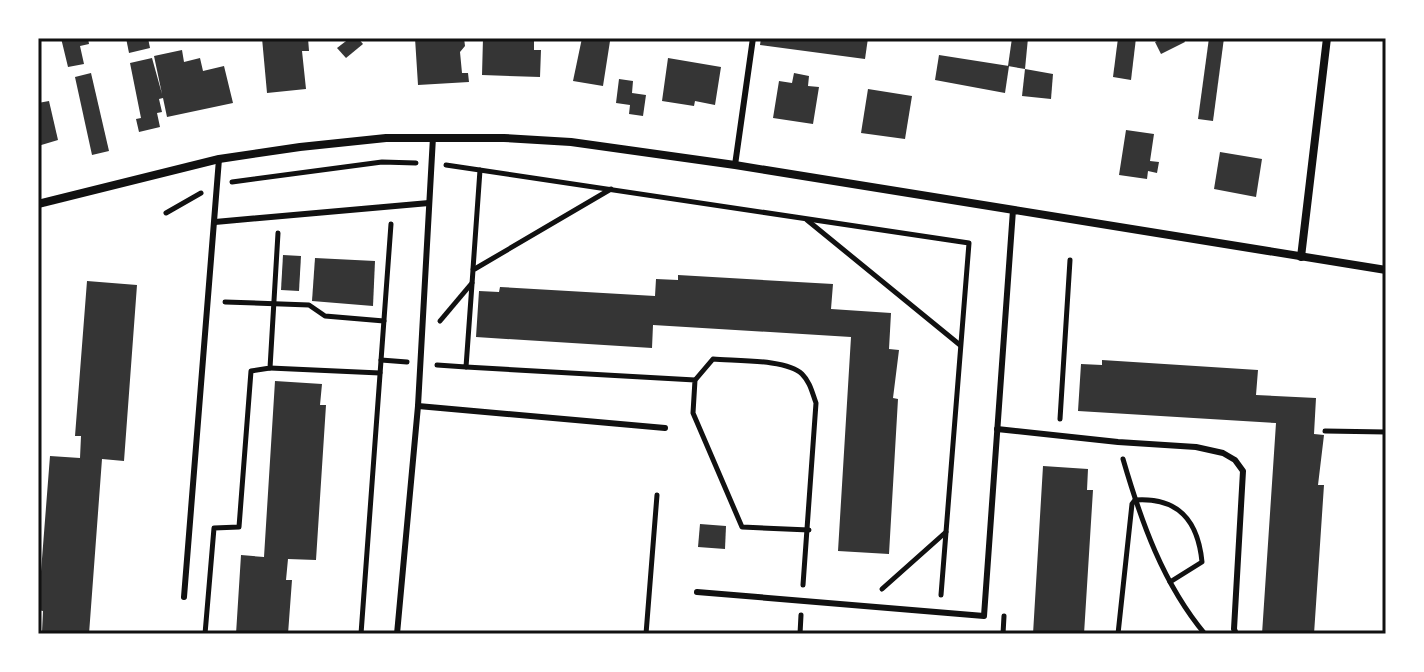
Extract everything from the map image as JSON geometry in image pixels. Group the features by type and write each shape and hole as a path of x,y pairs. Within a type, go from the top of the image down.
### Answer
{"street":[{"path":"1301,257 1327,38"},
{"path":"38,204 219,159 340,142 433,137 571,142 735,165 1386,270"}],"lane":[{"path":"735,165 753,38"},
{"path":"397,634 418,406 433,137"},
{"path":"184,597 219,159"},
{"path":"215,222 429,203"},
{"path":"697,592 984,616 1013,210"},
{"path":"418,406 665,428"},
{"path":"997,429 1210,450 1235,460 1243,471 1236,634"}],"path":[{"path":"166,213 217,184 382,162 432,163 969,243 940,612"},
{"path":"381,360 466,367 480,170"},
{"path":"473,270 612,189"},
{"path":"361,634 392,206"},
{"path":"270,368 279,216"},
{"path":"804,218 961,345"},
{"path":"1059,436 1070,260"},
{"path":"420,346 472,282"},
{"path":"208,301 309,305 325,316 384,321"},
{"path":"695,380 713,359 790,366 809,383 816,403 800,634"},
{"path":"205,634 214,528 239,527 251,371 270,368 380,373"},
{"path":"1325,431 1386,432"},
{"path":"1118,442 1142,522 1170,582 1205,634"},
{"path":"646,634 657,495"},
{"path":"1135,500 1160,500 1172,505 1196,530 1202,562 1170,582"},
{"path":"1118,634 1132,504 1135,500"},
{"path":"879,593 946,532"}],"building":[{"path":"61,38 88,38 89,44 80,46 84,64 68,67"},
{"path":"126,38 148,38 150,48 129,53"},
{"path":"262,38 308,38 309,51 302,51 306,89 267,93"},
{"path":"350,38 358,38 363,44 346,58 337,48"},
{"path":"415,38 464,38 465,46 460,52 462,73 468,73 469,82 418,85"},
{"path":"483,38 534,38 534,50 541,50 540,77 482,75"},
{"path":"582,38 610,41 603,86 573,81"},
{"path":"761,38 868,38 865,59 760,45"},
{"path":"1012,38 1028,38 1025,69 1008,66"},
{"path":"1118,38 1136,38 1131,80 1113,77"},
{"path":"1163,38 1183,38 1185,42 1161,54 1155,42"},
{"path":"1209,38 1224,38 1213,121 1198,119"},
{"path":"182,50 184,62 200,58 203,71 224,66 233,103 167,117 163,98 159,99 162,112 157,113 160,127 139,132 136,119 141,118 130,63 152,58 162,94 154,56"},
{"path":"939,55 1009,66 1005,93 935,80"},
{"path":"668,58 721,67 715,105 695,101 694,106 662,101"},
{"path":"1025,69 1053,74 1051,99 1022,96"},
{"path":"91,73 109,151 92,155 75,77"},
{"path":"794,73 809,76 808,86 819,87 813,124 773,118 779,81 792,83"},
{"path":"619,79 633,81 632,93 646,95 643,116 629,114 630,105 616,103"},
{"path":"868,89 912,96 905,139 861,133"},
{"path":"49,101 58,140 38,146 38,103"},
{"path":"1126,130 1154,134 1150,161 1159,162 1157,173 1148,171 1147,179 1119,175"},
{"path":"1220,152 1262,159 1256,197 1214,189"},
{"path":"283,255 301,256 299,291 281,290"},
{"path":"315,258 375,261 373,306 312,301"},
{"path":"678,275 833,284 831,309 891,313 889,349 899,350 893,398 898,399 889,554 838,551 851,337 653,325 652,348 476,337 479,291 499,292 500,287 655,296 656,279 678,280"},
{"path":"87,281 137,285 124,461 102,459 89,634 61,634 42,632 43,611 38,610 50,456 80,458 81,436 75,436"},
{"path":"1102,360 1258,370 1256,395 1316,398 1314,434 1324,435 1318,485 1324,485 1314,634 1262,634 1276,423 1078,411 1081,364 1102,365"},
{"path":"275,381 322,384 320,405 326,405 316,560 288,559 286,580 292,580 288,634 236,634 241,555 264,557"},
{"path":"1043,466 1088,469 1087,490 1093,490 1084,634 1033,634"},
{"path":"700,524 726,526 725,549 698,547"}]}
